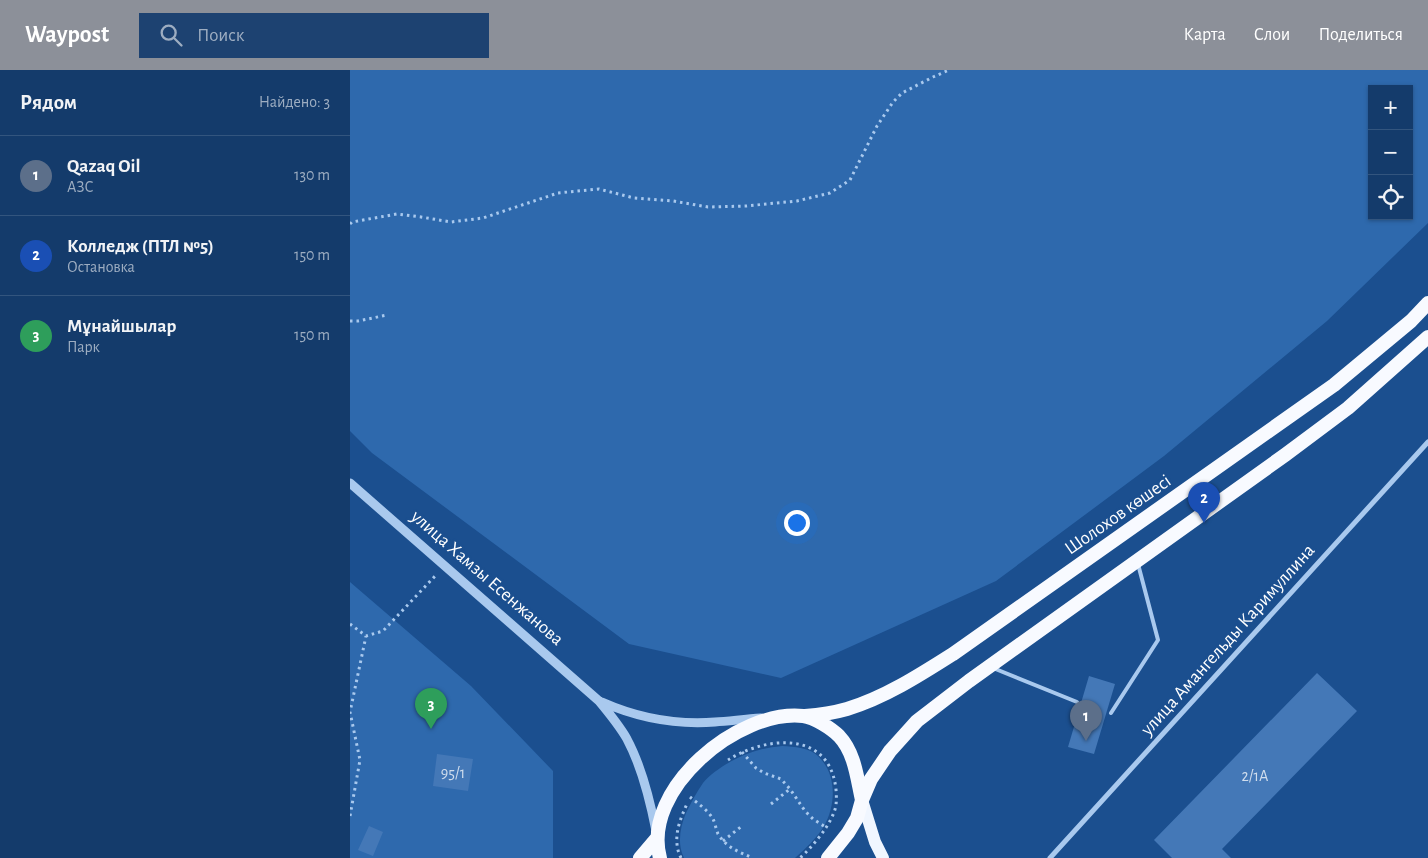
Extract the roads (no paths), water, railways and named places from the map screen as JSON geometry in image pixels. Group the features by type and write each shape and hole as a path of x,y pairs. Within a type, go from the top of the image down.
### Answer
{"highway":[{"name":"Шолохов көшесі","path":"657,838 662,813 670,795 688,771 709,750 734,733 758,722 787,716 829,714 848,709 883,694 921,674 953,654 1334,385 1411,320 1428,303"},
{"path":"828,858 848,833 857,818 871,779 890,751 917,721 1348,408 1428,337"},
{"path":"805,716 824,724 840,736 852,754 862,800"},
{"path":"640,858 657,838"},
{"path":"657,838 660,858"}],"main road":[{"path":"862,800 875,842 883,858"}],"street":[{"name":"улица Амангельды Каримуллина","path":"1050,858 1428,442"},
{"name":"улица Хамзы Есенжанова","path":"350,483 599,701"},
{"path":"599,701 622,711 646,718 680,722 713,722 787,716"},
{"path":"599,701 615,720 627,739 650,798 657,838"}],"lane":[{"path":"1111,713 1158,640 1137,560"},
{"path":"989,667 1077,702"}],"place":[{"name":"Колледж (ПТЛ №5)","path":"1204,523"},
{"name":"Мұнайшылар","path":"431,729"},
{"name":"Qazaq Oil","path":"1086,741"}]}
